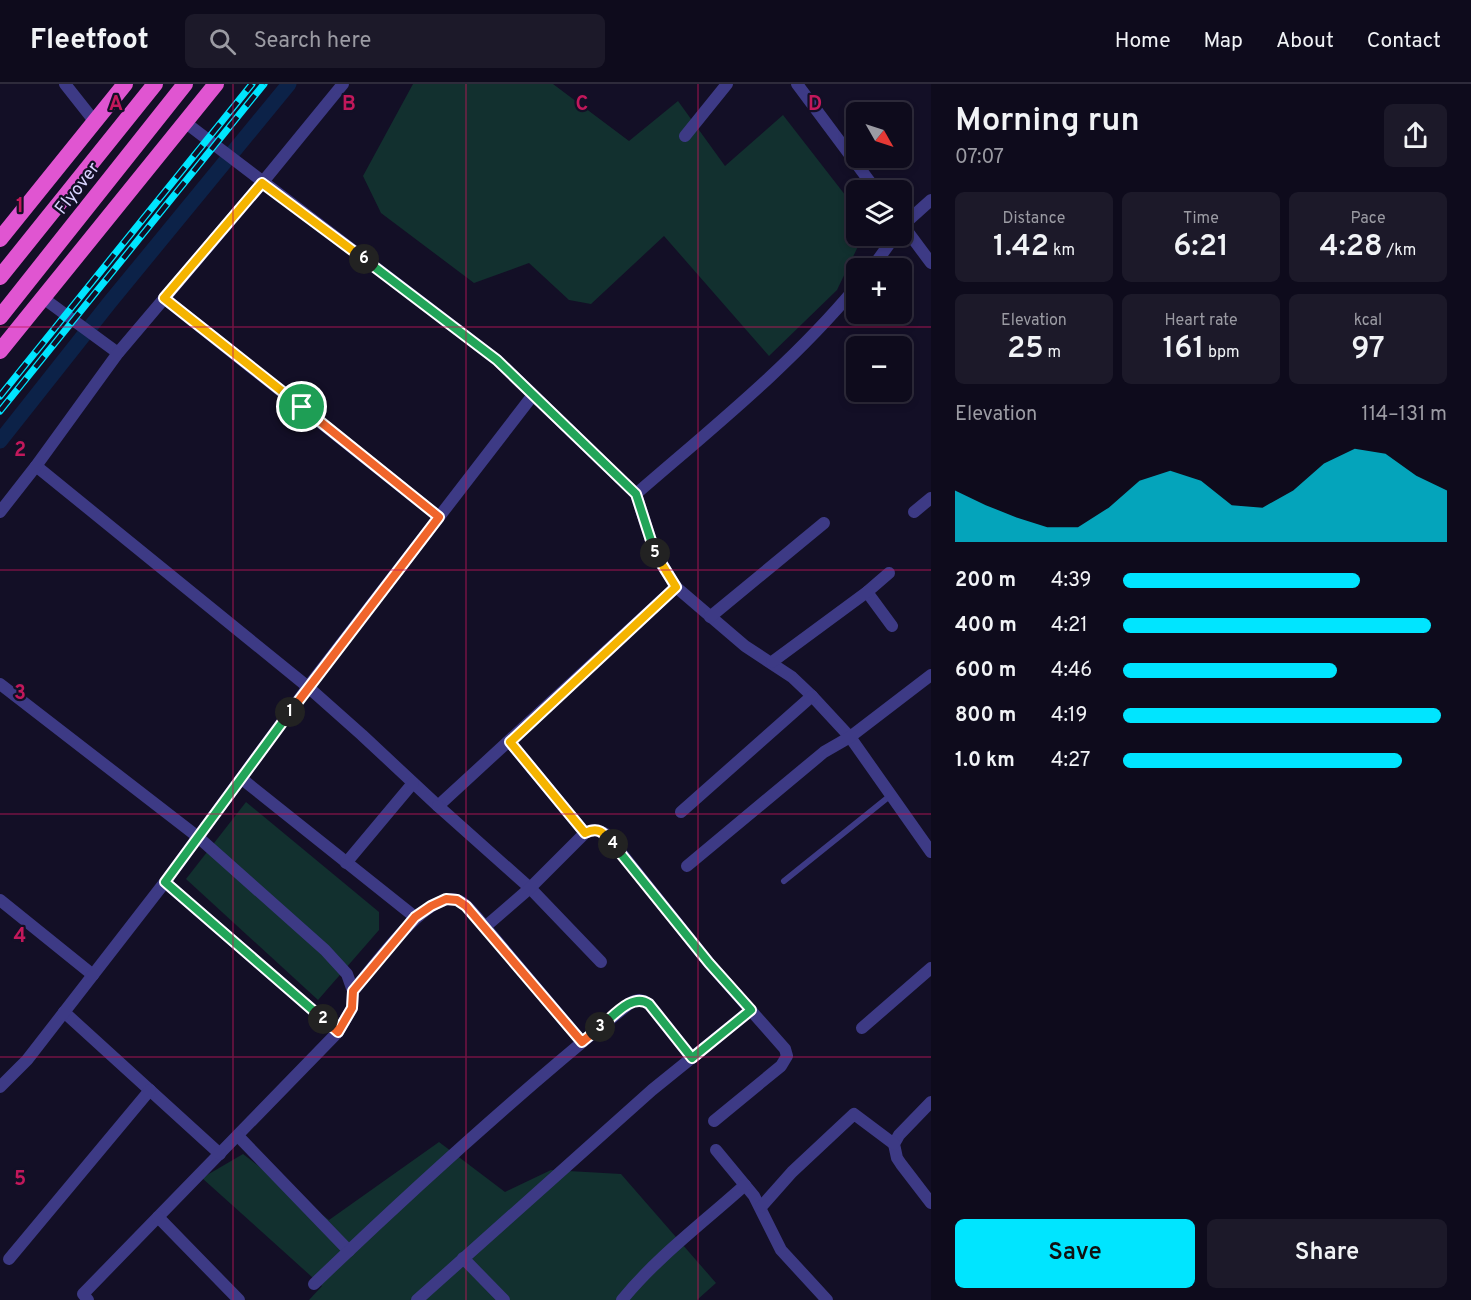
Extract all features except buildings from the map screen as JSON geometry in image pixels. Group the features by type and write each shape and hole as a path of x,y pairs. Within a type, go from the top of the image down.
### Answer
{"highway":[{"path":"0,239 125,84"},
{"name":"Flyover","path":"0,277 155,84"},
{"name":"Flyover","path":"0,317 185,84"},
{"path":"0,351 216,84"}],"street":[{"path":"65,84 95,122"},
{"path":"0,512 118,352 343,84"},
{"path":"685,136 727,84"},
{"path":"797,84 869,180"},
{"path":"186,123 262,183 479,345 636,494 655,553 676,587 745,646 772,662 812,696 850,737 931,852"},
{"path":"912,216 931,200"},
{"path":"912,238 931,263"},
{"path":"43,298 118,352"},
{"path":"164,298 439,517"},
{"path":"636,494 797,353 846,299"},
{"path":"0,1087 27,1060 165,882 308,687 534,395"},
{"path":"36,466 308,687 530,888 601,962"},
{"path":"914,512 931,498"},
{"path":"710,617 824,523"},
{"path":"772,662 867,592 889,573"},
{"path":"438,806 676,587"},
{"path":"867,592 892,626"},
{"path":"687,866 824,752 850,737 931,675"},
{"path":"0,684 198,837 325,950 347,974 353,991 352,1008 338,1032 82,1294 88,1300"},
{"path":"681,812 812,696"},
{"path":"510,742 585,833"},
{"path":"242,779 415,917"},
{"path":"345,863 413,783"},
{"path":"485,927 530,888 585,833 593,829 606,834 709,963 785,1049 787,1056 785,1062 714,1120"},
{"path":"165,882 338,1032"},
{"path":"353,991 415,917 446,899 457,900 466,906 485,927 582,1042"},
{"path":"0,900 93,975"},
{"path":"862,1028 931,968"},
{"path":"314,1284 405,1198 582,1042 630,1003 643,1000 649,1004 692,1058"},
{"path":"417,1300 634,1106 751,1010"},
{"path":"64,1012 220,1154"},
{"path":"9,1259 150,1090"},
{"path":"894,1144 931,1102"},
{"path":"761,1207 792,1172 854,1114 894,1144 897,1158 931,1203"},
{"path":"238,1136 349,1251"},
{"path":"716,1150 761,1207 781,1250 827,1300"},
{"path":"622,1300 661,1260 745,1185"},
{"path":"158,1217 239,1300"},
{"path":"463,1258 504,1300"}],"lane":[{"path":"784,881 892,794"}],"green space":[{"path":"413,84 553,84 629,141 678,101 725,166 783,115 846,196 846,246 858,246 852,258 846,258 846,271 837,290 769,356 664,236 591,304 569,300 529,263 474,283 381,213 363,176"},
{"path":"246,802 379,912 379,930 318,1000 186,879"},
{"path":"439,1142 505,1192 551,1170 621,1174 716,1283 697,1300 309,1300 322,1286 202,1178 243,1154 329,1220"}],"waterway":[{"path":"0,441 110,302 289,84"}],"railway":[{"path":"0,396 252,84"},
{"path":"0,411 264,84"}],"route":[{"path":"262,183 479,345 636,494 655,553 676,587 510,742 585,833 593,829 606,834 709,963 751,1010 692,1058 649,1004 643,1000 630,1003 582,1042 466,906 457,900 446,899 415,917 353,991 352,1008 338,1032 165,882 308,687 439,517 302,407 164,298 262,183"}]}
